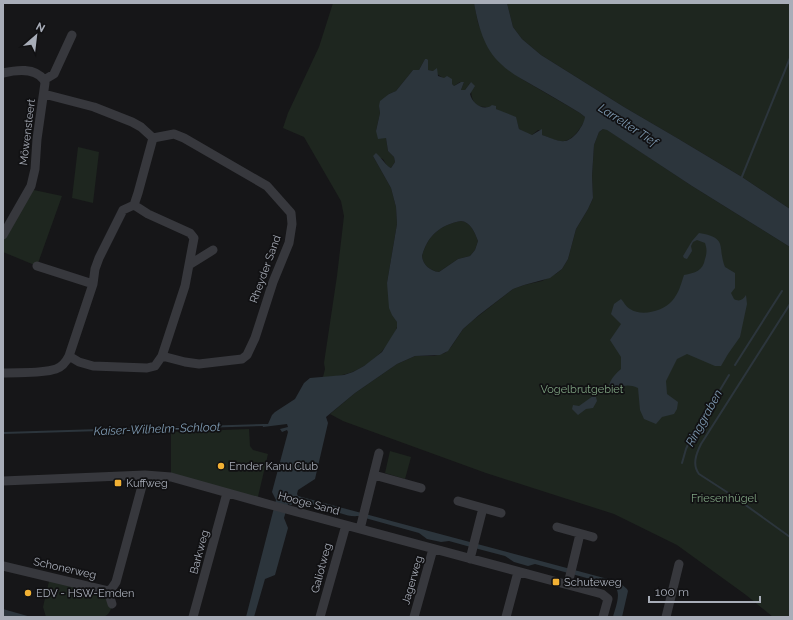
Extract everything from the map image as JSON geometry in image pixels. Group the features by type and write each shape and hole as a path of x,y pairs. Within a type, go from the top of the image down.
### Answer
{"street":[{"path":"3,73 24,70 37,74 44,80 54,75 72,35"},
{"name":"Möwensteert","path":"3,235 31,186 35,169 37,139 44,94 44,80"},
{"path":"3,373 36,372 56,369 63,365 69,356 93,284 95,269 99,258 123,210 134,205 153,138 141,127 132,122 94,107 44,94"},
{"name":"Rheyder Sand","path":"153,138 170,134 181,136 261,182 267,186 280,200 291,213 292,218 289,243 273,282 255,338 244,358 237,361 199,364 162,356"},
{"path":"69,356 80,362 93,366 147,368 156,365 162,356 186,286 194,240 193,235 148,214 134,205"},
{"path":"189,265 214,250"},
{"path":"37,266 93,284"},
{"path":"360,529 380,452"},
{"path":"374,474 421,488"},
{"path":"108,591 116,582 145,475"},
{"name":"Hooge Sand","path":"3,481 145,475 171,477 346,526 605,595 608,599 603,617"},
{"name":"Barkweg","path":"193,617 227,493"},
{"path":"458,501 501,512"},
{"path":"470,559 483,508"},
{"name":"Galiotweg","path":"320,617 346,526"},
{"path":"557,528 593,537"},
{"path":"568,584 580,534"},
{"name":"Jagerweg","path":"414,617 433,549"},
{"path":"666,617 679,564"},
{"name":"Schonerweg","path":"3,566 108,591 112,604"},
{"path":"506,617 518,572"}],"green space":[{"path":"333,3 474,3 478,23 493,54 520,78 586,118 577,132 568,140 561,141 542,135 542,130 538,130 530,135 519,129 517,122 496,109 496,106 483,107 475,103 472,95 471,82 465,90 461,90 464,82 460,82 454,86 433,71 428,70 428,60 425,59 419,70 413,70 396,91 389,94 379,106 380,113 376,131 386,137 388,151 394,157 395,162 391,168 387,166 383,159 373,156 391,188 396,207 397,224 387,283 397,322 396,329 385,348 370,362 353,372 333,377 323,377 344,216 341,201 304,137 283,128 288,113 319,47"},
{"path":"507,3 790,3 790,209 742,177 624,107 541,55 522,39 513,27"},
{"name":"Vogelbrutgebiet","path":"606,129 692,186 790,247 790,617 773,617 746,595 677,545 614,514 486,473 343,421 330,414 355,393 397,364 415,356 434,356 445,353 463,329 513,289 542,281 562,269 568,259 576,229 593,198 592,176 594,145 599,132"},
{"path":"78,147 99,152 93,203 72,198"},
{"path":"29,189 62,196 37,266 3,252 3,235"},
{"path":"461,221 467,223 474,231 478,241 475,250 470,256 458,259 439,272 430,269 425,265 422,256 427,243 436,232 447,225"},
{"path":"249,429 250,446 253,450 268,454 257,501 171,477 171,432"},
{"path":"390,451 411,457 405,479 385,473"},
{"path":"50,577 108,591 111,606 110,612 104,617 46,617 43,607"}],"water":[{"name":"Larrelter Tief","path":"474,3 507,3 513,27 522,39 541,55 624,107 742,177 790,209 790,247 692,186 607,130 603,129 599,132 594,145 592,176 593,198 576,229 568,259 562,269 550,278 513,289 463,329 448,351 440,355 415,356 397,364 355,393 326,417 328,423 315,479 298,490 298,496 619,582 628,591 622,617 613,617 618,593 614,586 609,584 601,584 594,580 535,564 528,566 514,562 505,556 449,541 441,542 427,539 419,533 297,501 291,505 288,504 284,518 288,528 275,575 265,579 254,617 246,617 276,500 272,492 288,432 287,430 282,432 280,429 288,427 287,424 263,427 262,424 268,424 275,412 295,399 304,383 310,378 344,375 364,366 382,352 397,328 397,322 389,308 387,283 397,224 396,207 391,188 373,156 376,153 391,168 395,162 394,157 388,151 386,138 378,139 376,131 380,113 380,101 396,91 413,70 419,70 425,59 427,59 428,70 433,71 437,68 438,76 444,78 447,76 452,79 452,84 454,86 464,82 461,90 465,90 471,82 475,86 470,94 478,106 485,108 492,105 496,106 496,109 516,117 519,129 532,135 542,129 542,135 556,140 565,141 572,138 581,128 585,117 517,76 495,58 486,44","holes":["461,221 472,228 478,241 475,250 470,256 458,259 439,272 428,267 422,256 431,237 447,225"]},
{"path":"699,233 715,238 720,244 725,267 735,273 735,288 731,293 734,299 741,300 746,295 747,304 740,337 721,366 715,366 687,354 677,359 666,381 667,394 678,402 677,409 674,414 662,417 656,424 644,419 640,410 638,388 624,386 611,393 608,393 609,385 615,374 621,369 621,357 610,340 621,324 611,314 614,304 621,299 626,306 640,313 652,312 668,305 678,292 684,275 698,271 704,263 706,245 705,243 697,240 693,242 691,246 692,251 687,259 683,256"},
{"path":"593,396 596,397 597,401 593,408 586,409 578,415 572,409 573,405 579,406"},
{"path":"3,609 31,617 3,617"}],"waterway":[{"path":"741,179 790,58"},
{"name":"Ringgraben","path":"735,365 782,291"},
{"path":"790,304 701,444 695,463 699,474 733,496 790,537"},
{"name":"Ringgraben","path":"682,463 690,440 729,375"},
{"name":"Kaiser-Wilhelm-Schloot","path":"3,433 264,425"}],"place":[{"name":"Emder Kanu Club","path":"221,466"},
{"name":"Kuffweg","path":"118,483"},
{"name":"Schuteweg","path":"556,582"},
{"name":"EDV - HSW-Emden","path":"28,593"}],"park label":[{"name":"Friesenhügel","path":"724,498"}]}
